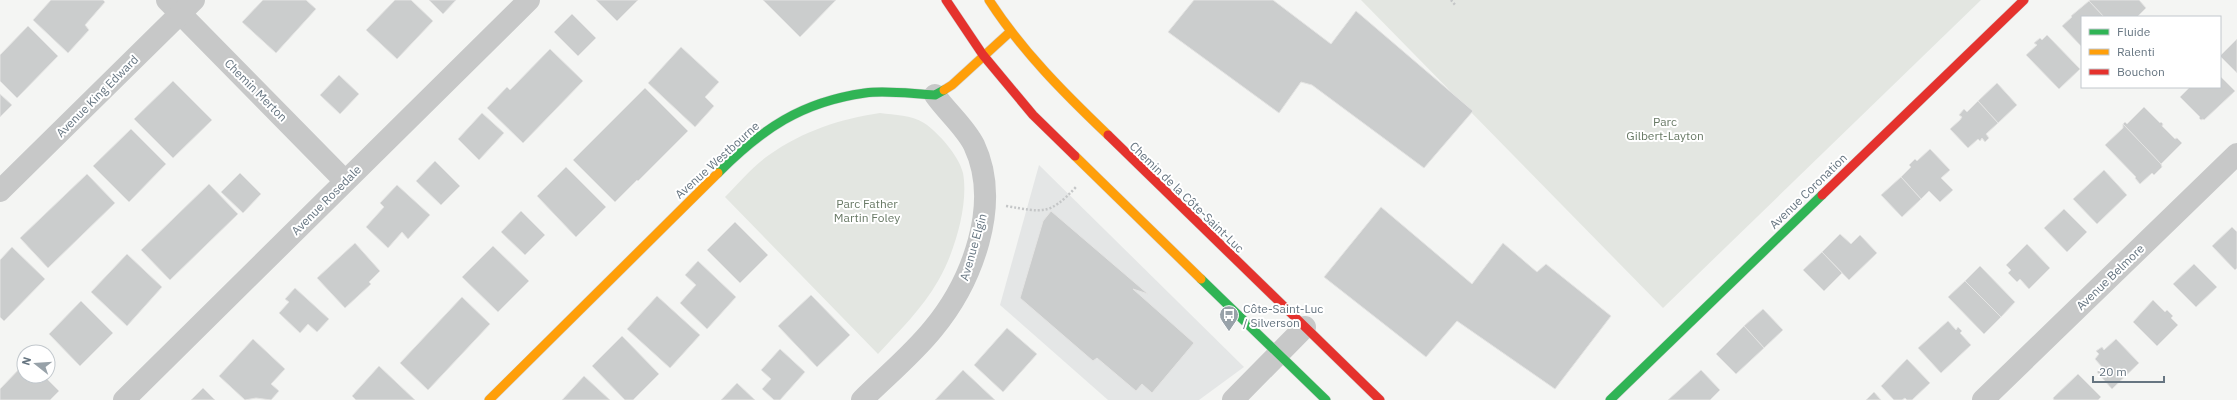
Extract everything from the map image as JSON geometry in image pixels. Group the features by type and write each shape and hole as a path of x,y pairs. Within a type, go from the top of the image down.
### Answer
{"street":[{"name":"Avenue Rosedale","path":"124,400 529,0"},
{"path":"946,0 983,55 1010,90 1033,115 1278,355 1326,400"},
{"name":"Chemin de la Côte-Saint-Luc","path":"989,0 1010,32 1031,58 1075,104 1380,400"},
{"name":"Avenue Coronation","path":"1610,400 2024,0"},
{"name":"Chemin Merton","path":"180,4 345,181"},
{"name":"Avenue King Edward","path":"0,191 180,4"},
{"path":"935,95 952,85 983,55 1010,32"},
{"name":"Avenue Westbourne","path":"488,400 728,163 763,132 818,103 842,97 866,93 935,95"},
{"name":"Avenue Elgin","path":"862,400 932,330 951,306 966,279 982,224 985,188 978,156 967,134 935,95"},
{"name":"Avenue Belmore","path":"1983,400 2237,154"},
{"path":"1233,400 1305,327"}],"path":[{"path":"1451,0 1456,6"},
{"path":"1003,205 1042,212 1061,203 1078,186"}],"shaded area":[{"path":"1039,165 1244,367 1199,400 1108,400 1000,305"}],"green space":[{"name":"Parc Gilbert-Layton","path":"1361,0 1981,0 1663,308"},
{"name":"Parc Father Martin Foley","path":"880,113 919,120 930,127 941,138 953,152 961,166 963,173 964,200 955,243 938,281 918,310 878,354 725,197 763,159 795,139 822,127"}],"building":[{"path":"51,0 103,0 105,2 85,25 89,30 68,53 33,20"},
{"path":"263,0 306,0 316,9 276,53 242,22"},
{"path":"395,0 411,0 433,21 397,59 366,30"},
{"path":"429,0 456,0 443,14"},
{"path":"596,0 638,0 617,21"},
{"path":"763,0 836,0 800,37"},
{"path":"1194,0 1273,0 1331,44 1356,11 1473,111 1424,168 1312,85 1301,82 1279,113 1168,32"},
{"path":"2139,0 2146,8 2138,16 2103,16 2089,1"},
{"path":"2089,1 2103,16 2081,16 2081,46 2062,26 2072,17 2071,16"},
{"path":"572,14 596,38 578,56 554,32"},
{"path":"28,26 58,56 17,98 0,81 0,55"},
{"path":"2047,35 2080,69 2059,89 2026,55 2037,45 2034,43 2040,38 2042,40"},
{"path":"2237,39 2237,73 2221,57 2221,55"},
{"path":"681,47 719,82 705,97 714,106 695,127 648,83"},
{"path":"550,49 583,81 523,143 487,108 507,87 510,90"},
{"path":"339,75 359,94 340,114 320,95"},
{"path":"2221,77 2235,91 2204,120 2201,120 2199,118 2200,117 2180,97 2189,88 2221,88"},
{"path":"173,81 212,120 173,158 134,119"},
{"path":"1997,83 2017,105 1998,123 1978,101"},
{"path":"645,88 688,131 615,202 573,160"},
{"path":"0,94 12,105 0,117"},
{"path":"1978,101 1998,123 1986,134 1989,138 1985,142 1982,138 1980,141 1978,139 1968,148 1950,129 1960,120 1962,117 1959,115 1964,109 1967,112"},
{"path":"2144,107 2160,123 2161,122 2163,124 2162,126 2175,139 2177,138 2182,143 2161,164 2123,124 2125,122 2127,124"},
{"path":"482,113 504,133 479,160 458,139"},
{"path":"2123,124 2161,164 2162,167 2154,175 2152,173 2140,184 2135,178 2136,177 2105,145 2123,128"},
{"path":"131,129 166,164 129,202 93,166"},
{"path":"1930,149 1950,170 1941,178 1953,190 1940,202 1929,191 1921,199 1901,177 1911,167 1909,165 1915,159 1917,161"},
{"path":"435,161 460,186 441,205 416,181"},
{"path":"566,167 606,207 576,237 537,196"},
{"path":"2104,170 2127,195 2097,224 2073,199"},
{"path":"240,173 261,194 243,213 221,192"},
{"path":"87,174 115,203 48,268 20,238"},
{"path":"1901,177 1921,199 1902,217 1881,195"},
{"path":"209,184 238,214 170,280 141,250"},
{"path":"397,185 430,215 408,239 402,232 388,248 366,227 384,207 380,203"},
{"path":"1381,207 1472,284 1503,243 1537,272 1546,264 1611,316 1555,389 1457,321 1426,357 1324,277"},
{"path":"2064,209 2087,232 2067,252 2044,228"},
{"path":"521,211 545,235 525,255 501,232"},
{"path":"1051,211 1148,294 1133,289 1194,343 1152,393 1142,384 1136,391 1097,358 1093,361 1020,298 1043,221"},
{"path":"735,222 768,255 740,283 707,250"},
{"path":"2232,227 2237,232 2237,268 2235,270 2212,246"},
{"path":"1840,234 1851,244 1860,235 1877,253 1849,280 1822,252"},
{"path":"355,243 380,271 369,282 371,284 345,308 317,278"},
{"path":"2027,244 2050,268 2029,289 2020,279 2017,282 2008,273 2011,270 2006,265"},
{"path":"493,246 529,281 498,312 462,277"},
{"path":"12,247 45,279 4,321 0,317 0,260"},
{"path":"1822,252 1842,273 1824,291 1803,270"},
{"path":"127,254 162,287 127,326 91,292"},
{"path":"698,261 736,297 707,329 680,303 696,285 685,275"},
{"path":"2194,264 2217,287 2196,307 2173,284"},
{"path":"1980,266 2015,302 2001,317 1965,281"},
{"path":"1965,281 2001,317 1984,334 1948,297"},
{"path":"295,288 329,319 317,332 308,324 300,333 279,313 289,302 285,299"},
{"path":"811,295 850,335 817,367 778,326"},
{"path":"657,296 700,335 670,368 627,329"},
{"path":"462,297 490,324 428,390 400,363"},
{"path":"2153,300 2165,312 2167,310 2173,316 2171,318 2178,325 2157,346 2133,322"},
{"path":"81,301 113,333 80,366 49,334"},
{"path":"1763,309 1783,330 1764,348 1744,326"},
{"path":"1948,321 1956,330 1958,327 1962,331 1960,333 1971,345 1941,373 1918,348"},
{"path":"1744,326 1764,348 1736,374 1716,354"},
{"path":"1007,328 1037,354 1003,392 974,365"},
{"path":"622,336 659,374 633,400 625,400 592,366"},
{"path":"253,339 285,369 271,384 279,391 271,400 256,398 245,400 219,376"},
{"path":"2116,339 2139,363 2112,389 2097,372 2102,367 2095,359 2099,354 2096,351 2102,347 2104,350"},
{"path":"780,349 805,372 780,400 774,400 762,389 771,379 761,370"},
{"path":"1907,359 1930,383 1912,400 1907,400 1905,398 1902,400 1894,400 1881,386"},
{"path":"379,366 415,400 356,400 352,396"},
{"path":"963,370 995,400 935,400"},
{"path":"1701,370 1720,390 1710,400 1668,400"},
{"path":"16,372 16,384 52,384 59,391 50,400 0,400 0,389"},
{"path":"2078,374 2101,397 2098,400 2054,400 2053,398"},
{"path":"584,376 610,400 562,400"},
{"path":"737,383 755,400 721,400"},
{"path":"203,388 215,400 191,400"},
{"path":"1874,392 1881,400 1866,400"}],"traffic: fast":[{"path":"718,173 734,157 767,131 784,120 821,103 842,97 873,92 935,95 944,90"},
{"path":"1610,400 1822,195"},
{"path":"1201,279 1326,400"}],"traffic: slow":[{"path":"989,0 1015,37 1044,71 1108,135"},
{"path":"944,90 952,85 1010,32"},
{"path":"1075,156 1201,279"},
{"path":"489,400 718,173"}],"traffic: jam":[{"path":"946,0 983,55 1033,115 1075,156"},
{"path":"1822,195 2024,0"},
{"path":"1108,135 1380,400"}],"place":[{"name":"Côte-Saint-Luc / Silverson","path":"1229,332"}]}
